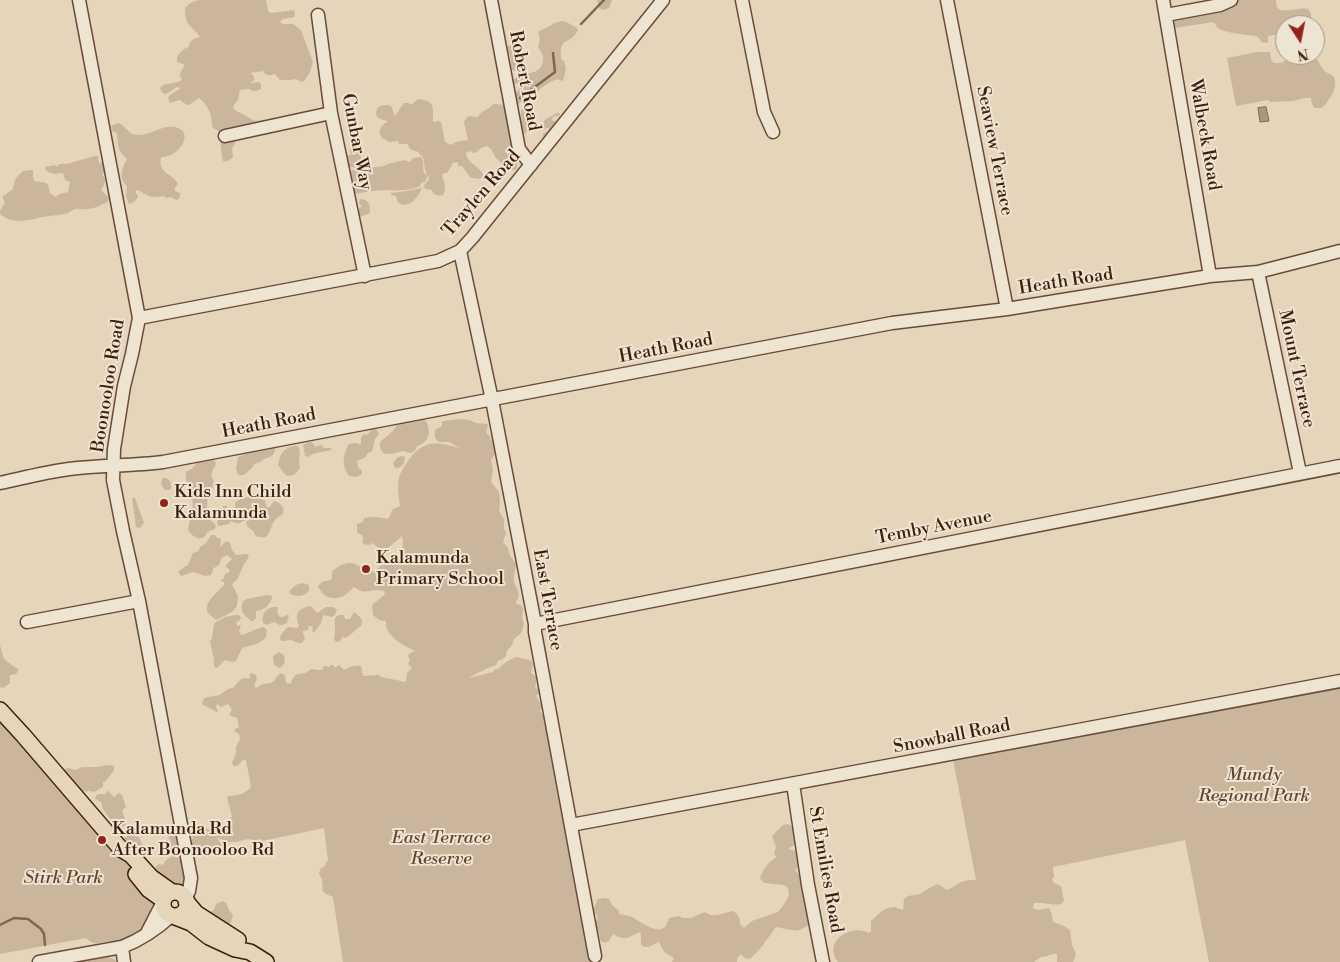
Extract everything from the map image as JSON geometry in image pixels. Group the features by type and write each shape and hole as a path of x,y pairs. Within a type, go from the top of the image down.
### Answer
{"main road":[{"path":"0,710 121,850 125,860 149,890 196,913 238,940 250,952 266,962"}],"street":[{"name":"Boonooloo Road","path":"79,0 139,318 124,386 114,449 113,465 116,497 139,601 188,866 174,902 145,935 122,947"},
{"name":"Robert Road","path":"491,0 519,148 531,165"},
{"name":"Traylen Road","path":"139,318 438,261 460,251 663,0"},
{"path":"742,0 764,112 773,132"},
{"name":"Seaview Terrace","path":"947,0 1006,309"},
{"name":"Walbeck Road","path":"1163,0 1210,276"},
{"path":"1166,15 1220,5 1232,0"},
{"name":"Gunbar Way","path":"318,15 331,113 365,276"},
{"path":"225,136 331,113"},
{"name":"East Terrace","path":"460,251 492,400 535,624 595,956"},
{"name":"Heath Road","path":"0,483 69,469 113,465 139,466 163,462 892,323 1006,309 1210,276 1258,272 1340,251"},
{"name":"Mount Terrace","path":"1258,272 1300,474"},
{"name":"Temby Avenue","path":"535,624 1340,466"},
{"path":"27,622 139,601"},
{"name":"Snowball Road","path":"571,825 1340,682"},
{"name":"St Emilies Road","path":"793,784 808,884 823,962"},
{"path":"39,962 122,947 124,962"}],"green space":[{"path":"199,0 266,0 268,11 271,13 294,10 294,17 283,19 280,22 283,24 293,24 301,30 313,62 310,72 302,82 296,79 280,80 275,74 268,75 263,71 250,73 255,80 251,83 259,82 261,89 255,91 249,89 240,90 238,100 233,108 253,120 267,121 237,139 232,149 233,157 226,161 223,161 222,157 221,133 212,127 209,111 205,104 199,98 189,105 180,100 170,103 168,98 170,95 181,88 176,87 164,94 160,88 163,85 182,80 180,74 185,65 177,62 177,56 189,47 193,40 200,37 187,22 185,8 190,3"},
{"path":"597,0 612,0 609,8 603,10 599,8"},
{"path":"1235,0 1276,0 1279,9 1308,9 1311,15 1275,15 1275,35 1268,36 1268,42 1265,43 1261,42 1256,36 1221,30 1213,22 1169,29 1167,16"},
{"path":"562,21 576,27 578,30 572,38 563,43 561,59 564,61 566,69 563,81 557,79 550,82 541,88 528,103 521,102 511,109 511,133 509,139 517,153 518,162 516,170 509,170 487,146 474,153 470,151 466,153 469,160 480,170 484,177 482,179 471,178 462,166 458,166 458,162 453,163 447,173 442,175 445,187 443,195 436,195 432,190 423,187 429,179 428,175 425,182 415,188 348,195 344,173 351,172 352,170 384,166 404,160 410,162 413,158 421,157 423,160 423,170 427,175 423,158 419,152 411,149 408,144 399,144 398,141 390,142 382,138 381,128 388,121 382,120 377,116 378,107 384,105 391,106 395,116 404,103 411,105 418,99 428,101 432,106 433,122 441,122 445,142 451,145 468,140 464,122 467,117 478,117 493,104 508,105 509,97 522,86 521,83 514,84 513,81 518,75 535,72 543,63 543,57 538,46 540,40 538,32"},
{"path":"513,43 523,49 525,64 524,68 518,71 512,70 511,58 507,49"},
{"path":"1257,52 1270,52 1271,60 1275,65 1321,65 1324,70 1333,76 1335,80 1334,89 1322,108 1314,108 1311,98 1293,101 1270,102 1268,100 1236,106 1227,58"},
{"path":"524,107 531,123 528,131 522,135 523,128 520,126 521,110"},
{"path":"556,113 560,113 559,116 554,116 552,119 553,121 559,121 553,126 547,136 543,137 543,134 549,128 544,130 542,128 545,124 543,122"},
{"path":"118,123 134,135 142,135 169,127 182,130 185,136 181,147 166,157 161,157 160,163 163,170 176,180 178,184 175,191 180,193 179,199 150,196 138,190 136,191 137,199 129,204 126,196 127,186 122,180 122,169 127,159 121,153 117,133 112,131 111,126"},
{"path":"351,147 360,148 362,164 360,168 351,167 348,169 346,157 351,155"},
{"path":"98,156 99,163 104,162 107,170 102,174 105,179 101,190 109,198 106,203 92,208 75,209 66,214 24,221 12,220 0,214 5,202 3,196 12,190 16,178 23,171 33,170 34,181 46,183 50,193 56,197 59,194 68,192 70,182 65,180 63,173 54,174 46,171 45,167 55,165 56,167 60,164 67,164"},
{"path":"422,188 416,199 406,205 398,203 396,196 391,195 391,193"},
{"path":"362,199 369,203 370,212 359,217 356,212 362,206 359,203"},
{"path":"423,417 428,426 429,434 425,441 417,446 412,453 404,451 388,454 382,451 380,442 398,424"},
{"name":"East Terrace Reserve","path":"461,419 487,424 486,433 497,445 497,451 491,460 493,469 491,482 499,492 499,511 504,519 506,533 503,542 516,564 514,582 519,594 516,604 521,605 523,609 522,617 524,624 521,633 514,639 504,658 498,661 496,665 469,678 493,672 516,657 530,660 533,663 531,673 536,677 535,688 539,689 539,694 536,695 542,706 541,713 546,717 596,962 343,962 333,897 323,891 319,873 328,861 324,828 262,841 261,839 248,839 228,842 216,837 223,843 222,845 204,857 197,854 191,845 194,830 201,828 209,829 215,837 214,829 217,826 228,824 232,816 228,796 241,794 251,787 246,760 243,760 237,766 234,766 232,763 240,739 239,734 234,731 239,727 237,718 229,715 232,709 228,704 221,707 217,704 217,712 203,705 204,698 220,695 233,688 241,679 250,678 251,673 256,675 257,680 254,686 256,688 263,684 271,683 281,673 285,675 286,683 289,684 297,674 308,672 311,669 323,670 323,667 330,667 330,665 333,665 335,668 339,665 344,670 352,666 361,666 363,676 378,675 406,682 407,673 412,668 408,664 410,660 408,656 415,651 403,645 389,633 386,621 379,620 373,615 372,605 385,592 375,590 365,592 354,587 345,595 333,598 326,596 318,586 322,582 331,580 332,571 345,563 362,567 370,565 368,571 370,573 388,560 401,557 402,536 388,548 381,550 373,543 369,545 363,544 362,535 357,533 357,524 363,522 364,518 367,517 388,519 393,509 400,506 399,476 418,450 430,444 445,444 462,449 449,442 439,442 435,434 435,430 442,426 443,421"},
{"path":"372,428 376,429 379,434 375,439 372,451 366,457 357,461 362,474 357,477 349,476 344,464 344,455 347,448 349,444 361,444 361,438 364,434 368,435"},
{"path":"309,442 313,443 315,447 321,445 332,450 307,457 305,456 303,445"},
{"path":"296,446 300,450 300,468 294,475 287,476 278,465 281,454 286,449"},
{"path":"275,447 272,456 254,464 244,475 238,475 236,468 238,457 252,451"},
{"path":"398,457 405,457 401,467 395,468 393,463"},
{"path":"206,458 213,458 216,463 212,473 215,483 208,491 207,507 209,519 214,523 215,529 198,538 188,530 193,503 186,479 186,472 193,468 197,462 205,462"},
{"path":"163,478 170,482 170,490 165,490 162,486"},
{"path":"253,494 265,501 267,508 274,501 283,507 283,514 275,520 267,536 256,536 247,526 246,522 248,519 240,523 231,521 229,524 218,526 218,515 223,510 223,506 227,506 228,511 235,511 235,503"},
{"path":"132,498 135,498 144,523 140,528 136,527"},
{"path":"211,535 221,539 220,547 227,541 236,555 247,554 249,557 237,580 232,584 238,596 237,606 232,612 216,620 209,614 207,606 211,598 224,585 224,582 220,581 230,570 226,565 232,559 227,555 221,558 219,565 213,568 211,575 205,576 193,572 181,576 178,572 188,565 193,553 199,551 200,547 206,543"},
{"path":"302,583 309,585 307,593 300,596 290,594 289,592 293,587"},
{"path":"267,595 272,596 271,602 265,608 256,611 256,618 254,621 251,621 242,611 243,601"},
{"path":"309,606 317,613 326,607 333,607 337,610 332,617 323,615 321,623 314,633 311,626 309,626 308,630 303,631 305,638 302,643 292,640 280,640 281,634 288,627 298,628 297,615 299,611"},
{"path":"273,607 278,607 277,612 280,617 289,615 287,623 281,625 275,622 266,625 263,623 264,613"},
{"path":"354,612 361,620 361,626 346,638 343,637 337,642 334,640 335,618 344,615 345,619 350,619"},
{"path":"239,615 241,618 236,622 237,626 241,625 239,631 241,635 264,627 267,631 266,637 258,643 242,648 236,661 225,660 217,668 214,667 210,642 214,624 225,617"},
{"path":"0,645 5,660 19,670 16,674 10,675 10,683 3,688 0,687"},
{"path":"279,652 284,655 285,661 280,668 274,665 273,656"},
{"name":"Mundy Regional Park","path":"1340,681 1340,962 1209,962 1185,840 1053,867 1054,877 1052,880 1061,886 1064,901 1061,904 1034,903 1033,908 1038,910 1049,908 1053,922 1070,930 1072,945 1076,954 1073,962 1057,962 1057,954 1041,957 1034,962 838,962 834,955 836,941 841,936 854,930 869,933 871,931 871,921 888,908 894,907 903,910 904,899 908,896 920,894 938,884 947,890 964,881 976,880 952,754"},
{"name":"Stirk Park","path":"0,710 137,876 163,900 154,920 136,934 134,938 116,946 116,940 93,943 86,938 0,954"},
{"path":"114,766 114,770 106,781 103,782 103,787 94,792 80,792 61,770 69,768 76,770 82,767"},
{"path":"108,791 114,797 119,793 122,795 126,807 122,810 126,822 125,826 116,827 103,809 101,802 95,799 98,794 106,794"},
{"path":"788,824 794,828 798,839 788,849 798,852 800,866 795,870 801,880 802,892 813,921 799,930 776,927 750,959 745,958 741,954 737,958 737,962 672,962 674,958 664,952 659,942 649,947 642,946 640,932 624,938 613,934 609,941 604,943 600,940 599,933 594,931 598,916 593,910 598,899 605,898 609,899 612,905 619,911 619,914 630,916 654,929 663,929 669,918 679,916 691,918 705,912 715,915 733,911 744,928 752,921 778,912 789,895 788,888 784,885 764,883 760,878 771,861 777,857 774,854 776,847 772,836 783,825"},
{"path":"170,832 176,832 176,841 179,845 178,853 171,853 169,845 171,842 169,839"},
{"path":"130,835 139,837 142,844 147,848 148,854 145,859 137,854 136,848 130,848 123,840"},
{"path":"173,856 182,859 183,869 186,872 185,886 177,887 154,871 157,865 163,865 166,860"},
{"path":"223,901 233,915 231,922 222,930 210,916 210,912 214,910 216,904"},
{"path":"105,955 116,962 53,962"}],"shaded area":[{"path":"1266,107 1269,121 1260,122 1258,108"}],"waterway":[{"path":"581,24 604,0"},
{"path":"520,98 555,72 553,53"},
{"path":"0,925 14,918 28,919 41,929 44,934 45,945"}],"place":[{"name":"Kids Inn Child Kalamunda","path":"164,503"},
{"name":"Kalamunda Primary School","path":"366,569"},
{"name":"Kalamunda Rd After Boonooloo Rd","path":"102,840"}]}
